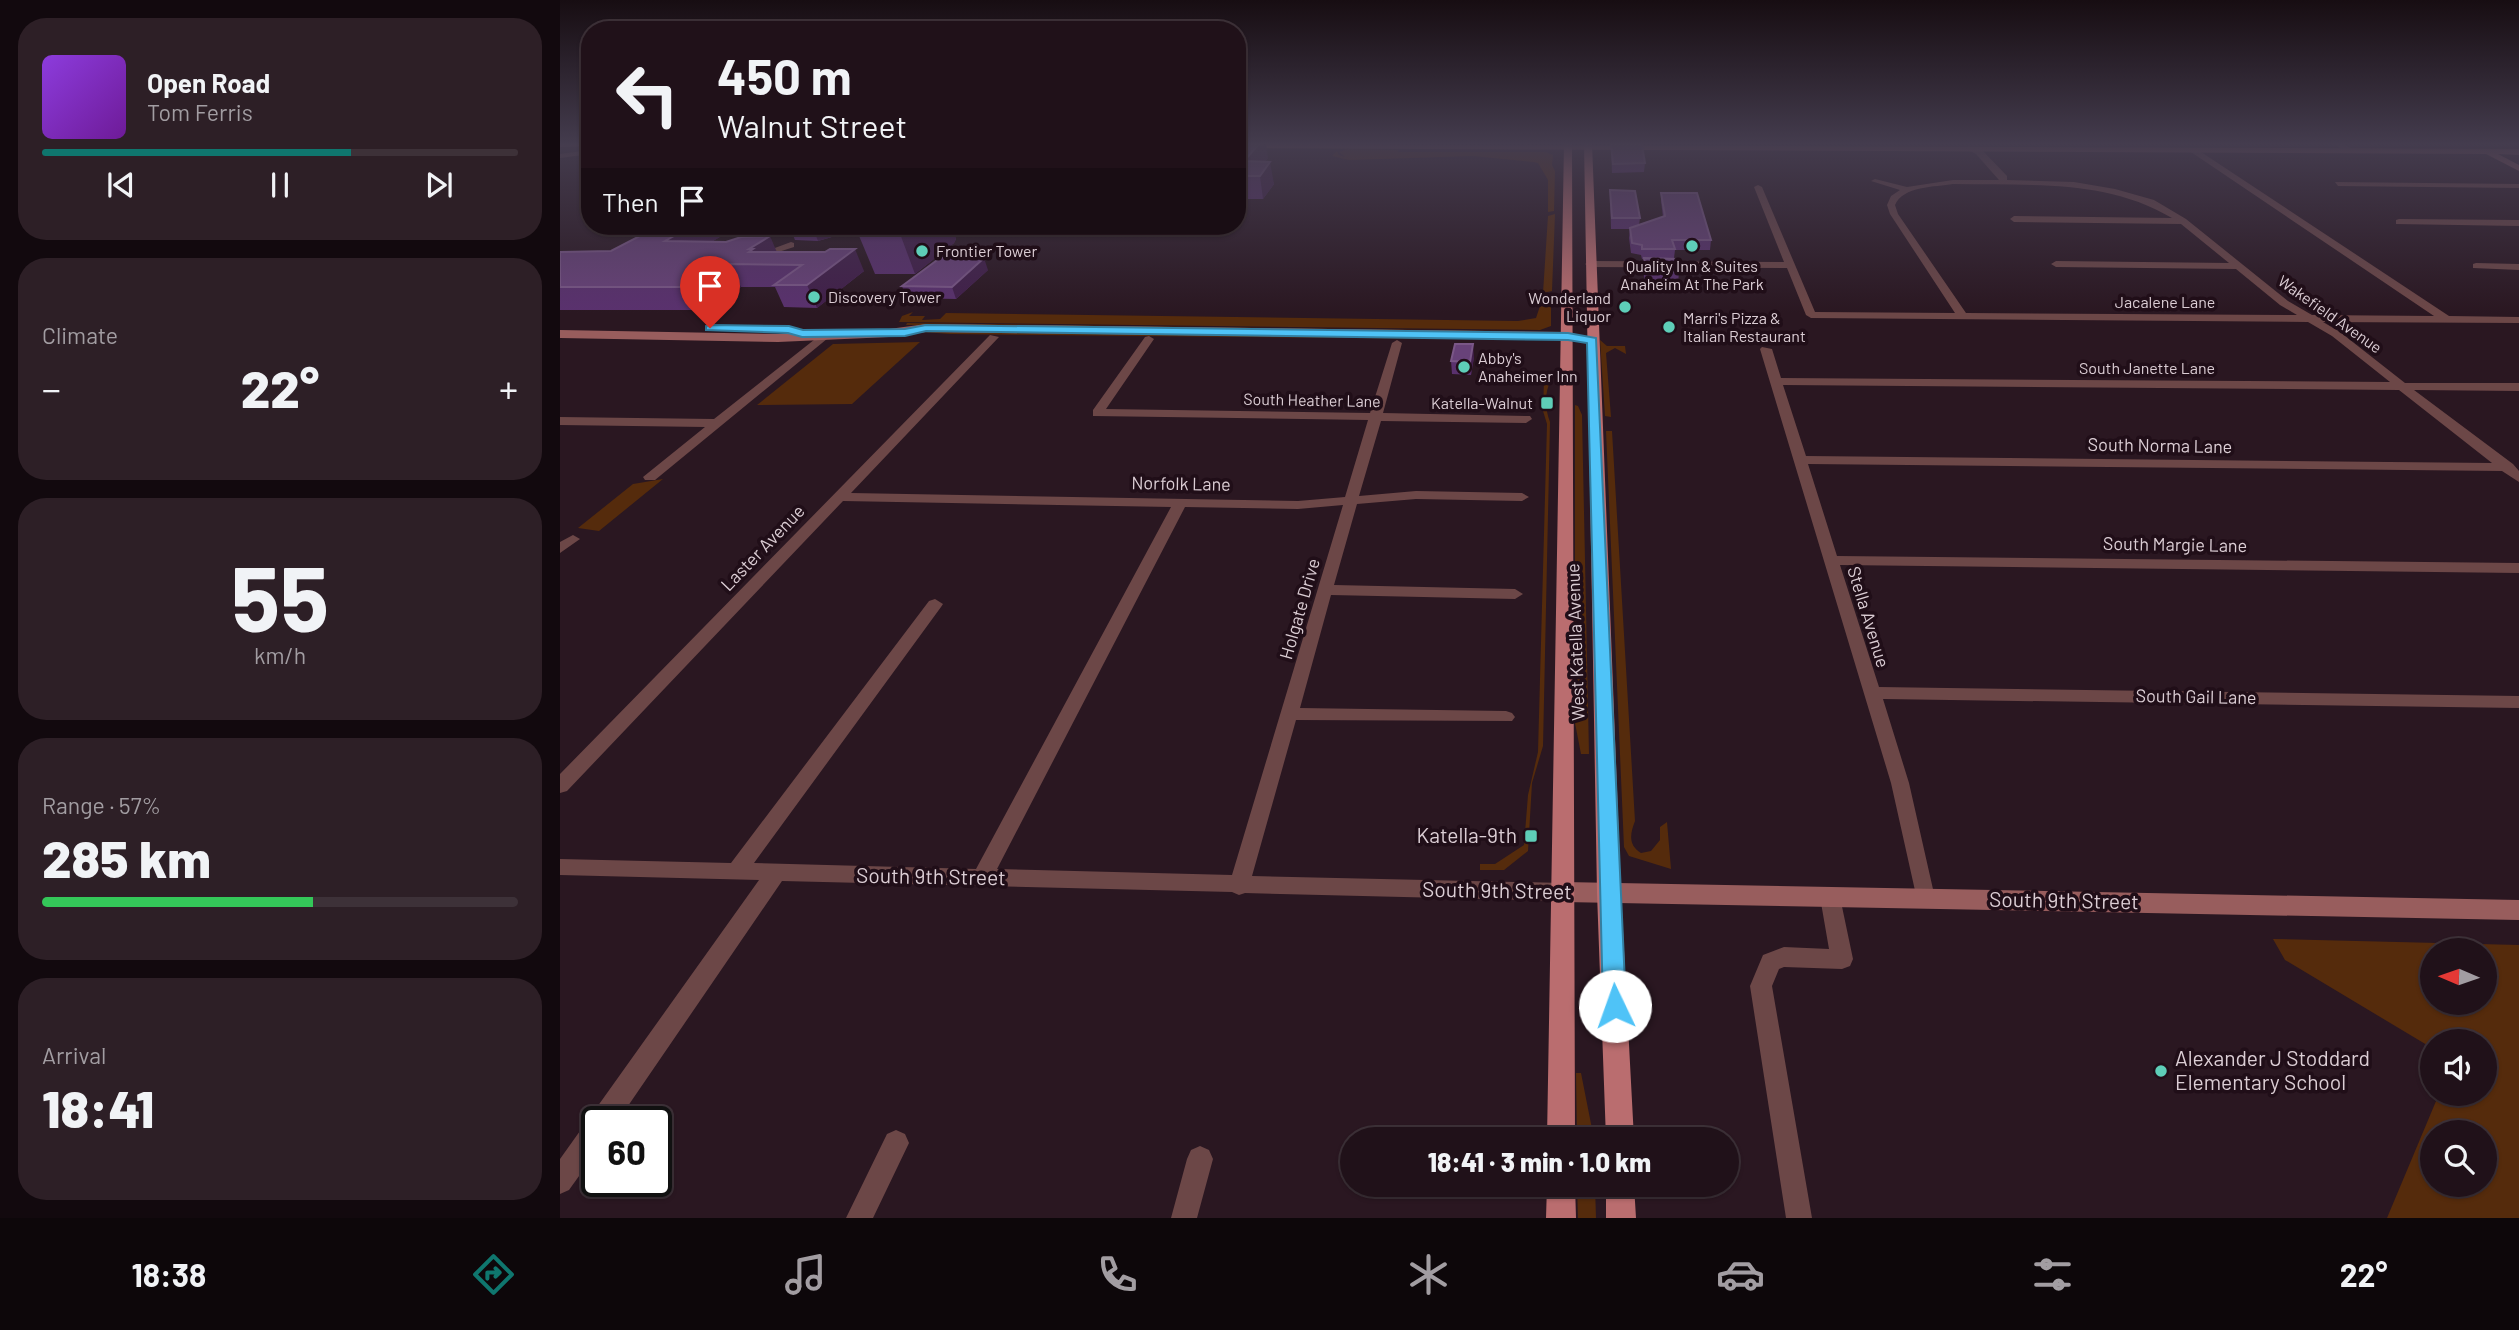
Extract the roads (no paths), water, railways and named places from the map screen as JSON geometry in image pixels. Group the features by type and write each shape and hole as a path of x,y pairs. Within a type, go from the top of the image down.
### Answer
{"main road":[{"name":"West Katella Avenue","path":"1561,1127 1568,200"},
{"name":"West Katella Avenue","path":"1589,200 1609,893 1619,1127"},
{"path":"1561,1197 1561,1218"},
{"path":"1620,1197 1621,1218"}],"street":[{"path":"1590,264 1791,265 1763,200"},
{"path":"1894,200 1892,209 1963,317"},
{"name":"Wakefield Avenue","path":"2140,200 2161,207 2183,221 2284,303 2336,334 2401,386 2512,467 2519,478"},
{"path":"2267,200 2447,320"},
{"path":"2014,219 2183,221"},
{"path":"2399,222 2519,223"},
{"path":"769,251 791,246"},
{"path":"2056,264 2238,266"},
{"name":"Jacalene Lane","path":"1791,265 1811,316 2519,320"},
{"path":"2476,266 2519,267"},
{"path":"560,326 789,329 802,334"},
{"path":"560,334 778,338 802,334 905,333 926,328 1568,340"},
{"path":"905,333 918,336 1397,343 1592,340"},
{"path":"650,477 828,334"},
{"name":"Laster Avenue","path":"560,786 994,337"},
{"name":"South Heather Lane","path":"1149,339 1097,414 1526,419"},
{"name":"Holgate Drive","path":"1238,886 1291,714 1397,343"},
{"name":"Stella Avenue","path":"1766,349 1900,783 1924,898"},
{"name":"South Janette Lane","path":"1776,381 2519,387"},
{"path":"560,421 716,423"},
{"name":"South Norma Lane","path":"1800,460 2512,467"},
{"name":"Norfolk Lane","path":"839,497 1298,505 1416,495 1522,497"},
{"path":"982,878 1180,503"},
{"path":"560,549 566,539"},
{"name":"South Margie Lane","path":"1831,559 2519,568"},
{"path":"1325,590 1515,594"},
{"path":"736,872 935,604"},
{"name":"South Gail Lane","path":"1872,693 2519,702"},
{"path":"1291,714 1506,717"},
{"name":"South 9th Street","path":"560,867 1238,886 2519,910"},
{"path":"613,1106 776,873"},
{"path":"1799,1218 1761,986 1771,962 1784,957 1842,959 1830,897"},
{"path":"859,1218 896,1143"},
{"path":"560,1181 581,1151"},
{"path":"1184,1218 1200,1159"}],"place":[{"name":"Quality Inn & Suites Anaheim At The Park","path":"1692,246"},
{"name":"Frontier Tower","path":"922,251"},
{"name":"Discovery Tower","path":"814,297"},
{"name":"Wonderland Liquor","path":"1625,307"},
{"name":"Marri's Pizza & Italian Restaurant","path":"1669,327"},
{"name":"Abby's Anaheimer Inn","path":"1464,367"},
{"name":"Katella-Walnut","path":"1547,403"},
{"name":"Katella-9th","path":"1531,836"},
{"name":"Alexander J Stoddard Elementary School","path":"2161,1071"}]}
